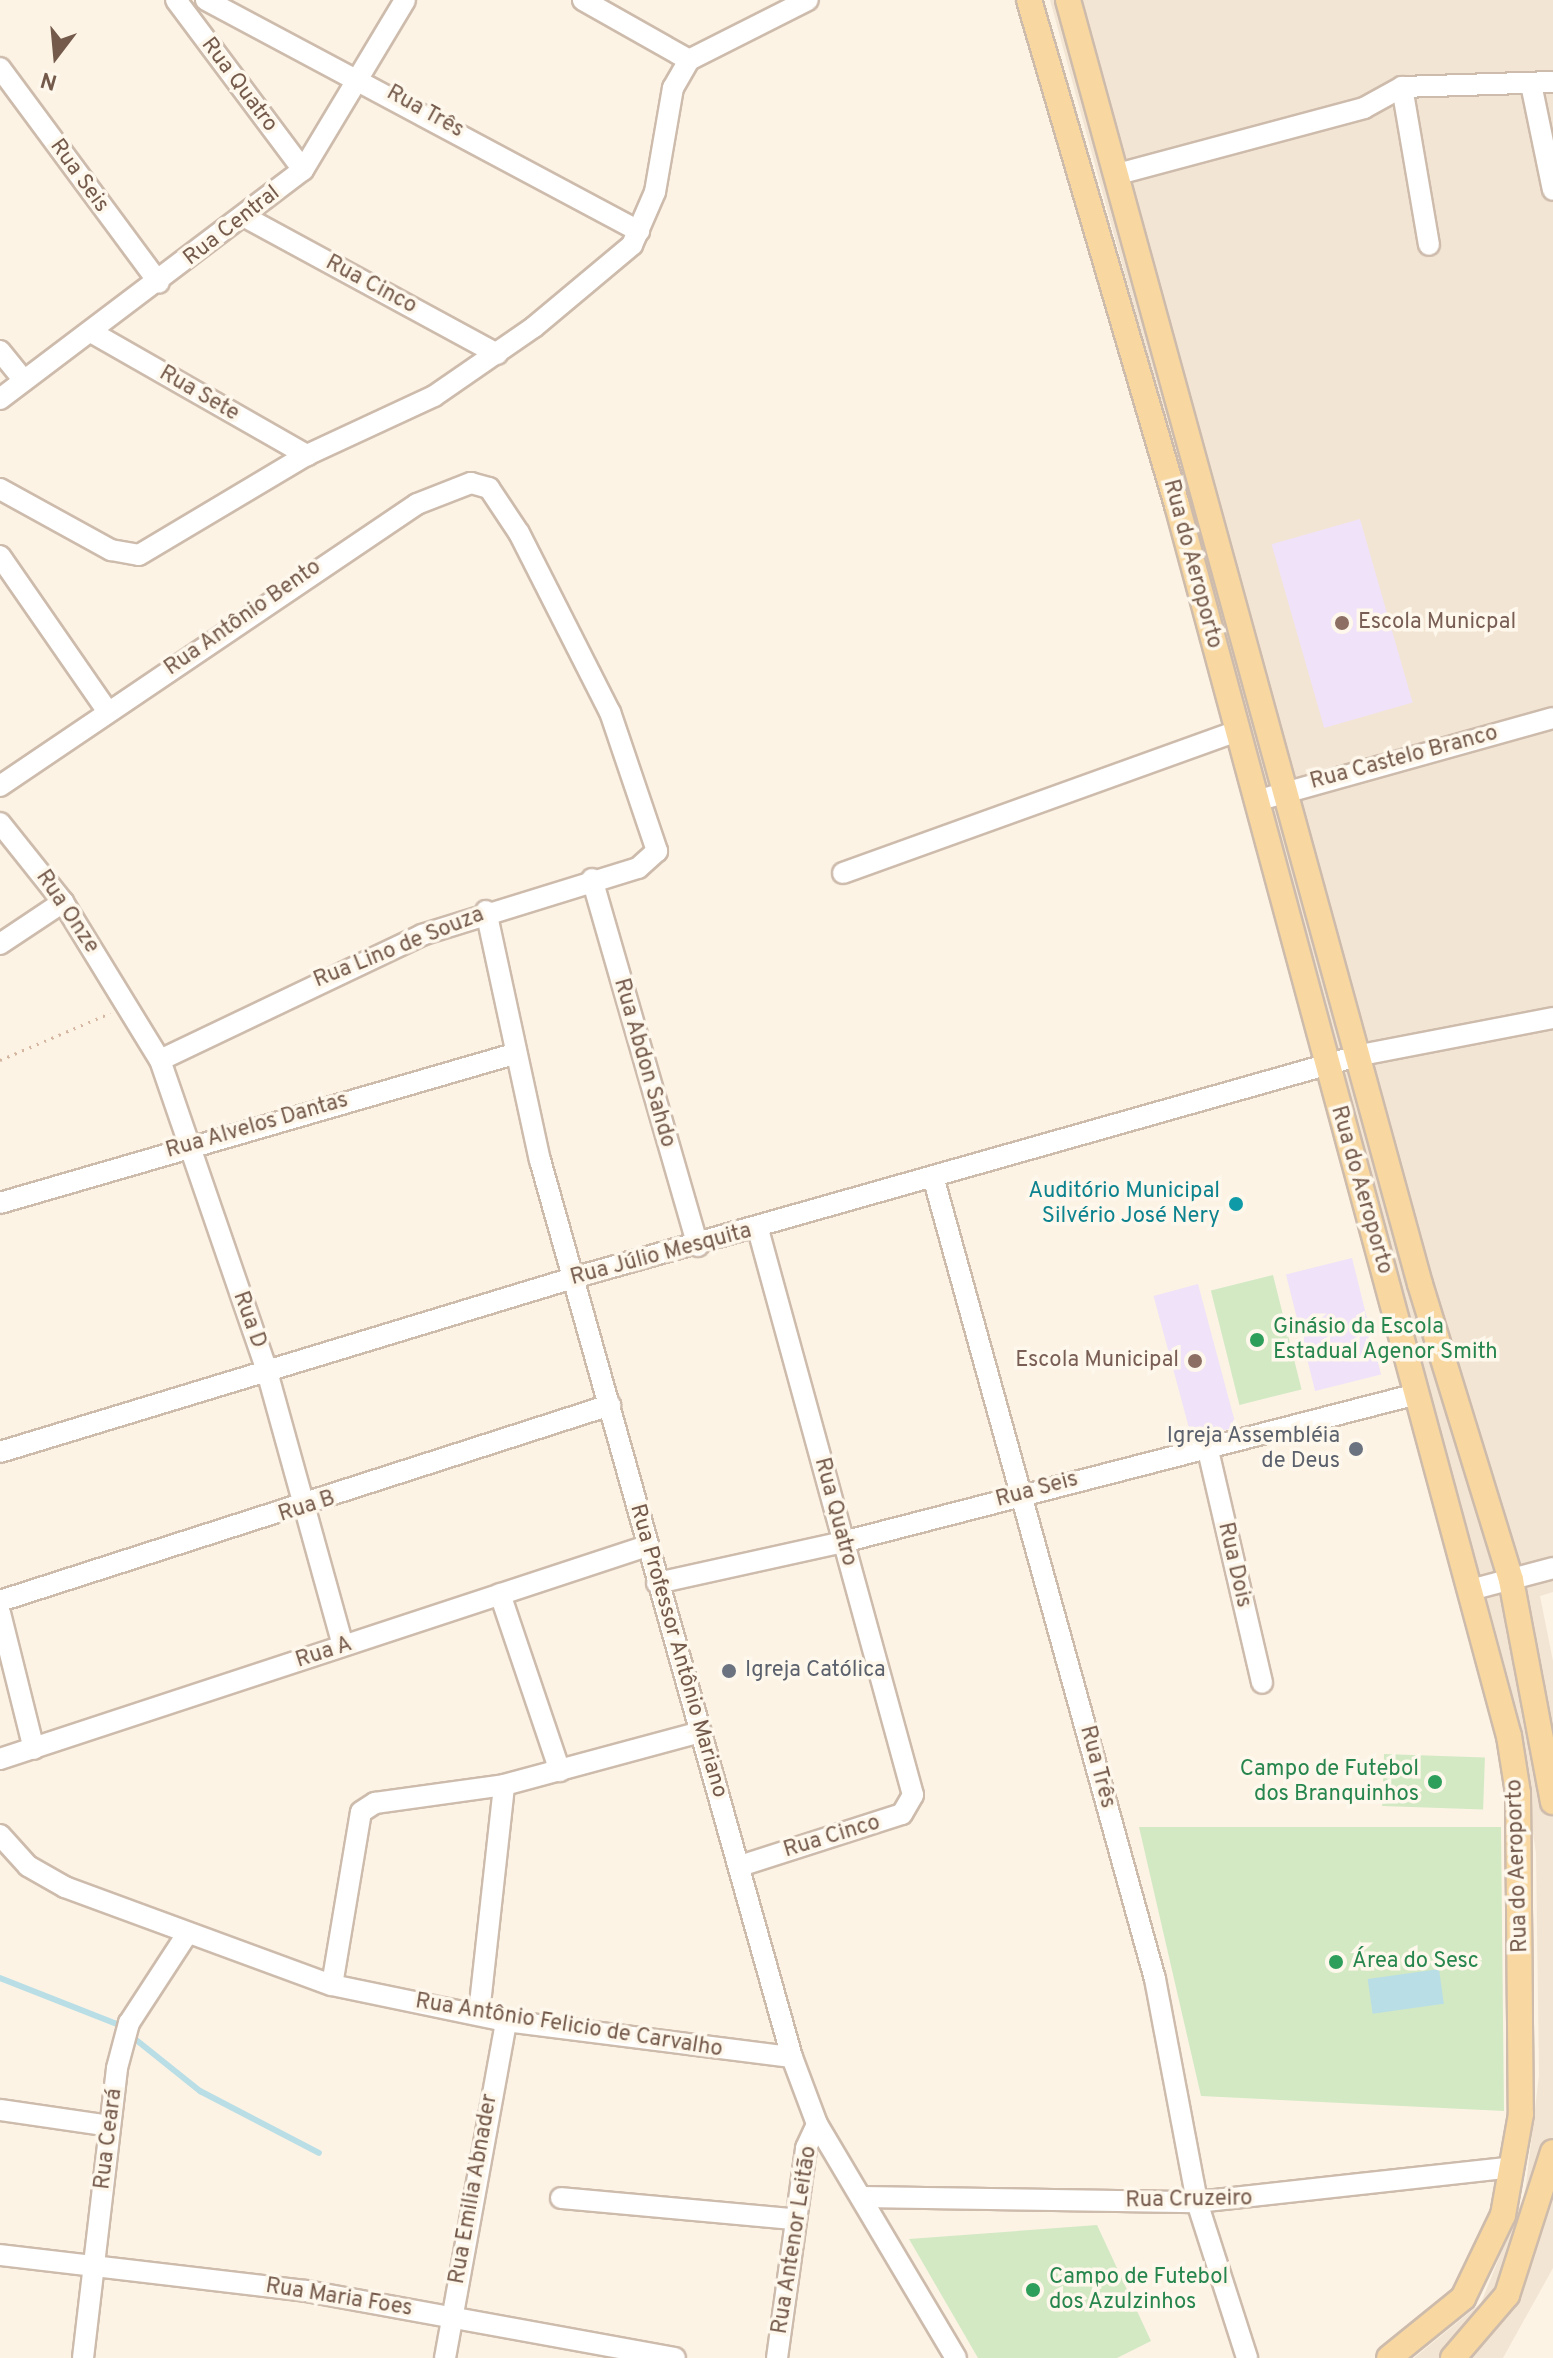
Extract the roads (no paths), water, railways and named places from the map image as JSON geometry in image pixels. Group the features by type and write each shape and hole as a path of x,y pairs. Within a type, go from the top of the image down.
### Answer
{"main road":[{"name":"Rua do Aeroporto","path":"1029,0 1237,731 1325,1066 1470,1590 1518,1793 1522,2029 1513,2167 1503,2215 1463,2298 1389,2358"},
{"name":"Rua do Aeroporto","path":"1068,0 1361,1055 1420,1284 1511,1580 1553,1802"},
{"path":"1453,2358 1507,2295 1553,2152"}],"street":[{"name":"Rua Quatro","path":"176,0 303,170"},
{"name":"Rua Três","path":"206,0 363,78 639,231"},
{"name":"Rua Central","path":"0,399 159,283 303,170 363,78 405,0"},
{"path":"583,0 689,60"},
{"path":"0,489 111,550 139,555 307,455 434,396 497,354 612,263 639,231 655,192 673,88 689,60 808,0"},
{"name":"Rua Seis","path":"0,68 159,283"},
{"path":"1118,174 1364,108 1402,87 1553,82"},
{"path":"1531,84 1553,190"},
{"path":"1402,87 1429,245"},
{"name":"Rua Cinco","path":"245,217 497,354"},
{"name":"Rua Sete","path":"91,332 307,455"},
{"path":"0,351 24,381"},
{"name":"Rua Antônio Bento","path":"0,786 106,709 417,504 461,483 495,496 610,712 657,840 648,863"},
{"path":"0,556 106,709"},
{"name":"Rua Castelo Branco","path":"1256,801 1285,790 1553,718"},
{"path":"843,873 1237,731"},
{"name":"Rua Onze","path":"0,823 63,902 128,1005"},
{"name":"Rua Lino de Souza","path":"160,1060 337,971 486,911 648,863"},
{"name":"Rua Abdon Sahdo","path":"592,879 698,1246"},
{"path":"0,944 63,902"},
{"name":"Rua Professor Antônio Mariano","path":"486,911 514,1054 573,1278 792,2057 817,2124 956,2358"},
{"name":"Rua D","path":"128,1005 160,1060 187,1146 266,1368 343,1646"},
{"name":"Rua Júlio Mesquita","path":"0,1452 266,1368 573,1278 934,1180 1361,1055 1553,1018"},
{"name":"Rua Alvelos Dantas","path":"0,1203 187,1146 514,1054"},
{"name":"Rua Três","path":"934,1180 1155,1979 1197,2202 1247,2358"},
{"name":"Rua Quatro","path":"758,1229 913,1795"},
{"name":"Rua Seis","path":"657,1583 843,1542 1022,1493 1417,1394"},
{"name":"Rua B","path":"0,1601 306,1508 610,1405"},
{"name":"Rua Dois","path":"1207,1446 1262,1683"},
{"name":"Rua A","path":"0,1759 647,1546"},
{"path":"1470,1590 1553,1568"},
{"path":"500,1594 560,1771"},
{"path":"0,1613 34,1749"},
{"path":"332,1985 361,1812 375,1803 504,1785 701,1732"},
{"path":"479,2013 504,1785"},
{"name":"Rua Cinco","path":"740,1866 902,1814 913,1795"},
{"name":"Rua Antônio Felicio de Carvalho","path":"0,1835 28,1866 65,1887 185,1937 332,1985 506,2021 792,2057"},
{"name":"Rua Ceará","path":"83,2358 117,2068 129,2023 185,1937"},
{"name":"Rua Emilia Abnader","path":"445,2358 506,2021"},
{"path":"0,2110 110,2126"},
{"name":"Rua Antenor Leitão","path":"777,2358 794,2219 817,2124"},
{"name":"Rua Cruzeiro","path":"862,2197 1197,2202 1513,2167"},
{"path":"561,2198 794,2219"},
{"name":"Rua Maria Foes","path":"0,2255 95,2263 452,2317 675,2358"}],"water":[{"path":"1439,1969 1444,2004 1373,2014 1368,1979"}],"waterway":[{"path":"0,1978 122,2026"},
{"path":"130,2035 200,2091 319,2153"}],"place":[{"name":"Escola Municpal","path":"1342,623"},
{"name":"Auditório Municipal Silvério José Nery","path":"1236,1204"},
{"name":"Ginásio da Escola Estadual Agenor Smith","path":"1257,1340"},
{"name":"Escola Municipal","path":"1195,1361"},
{"name":"Igreja Assembléia de Deus","path":"1356,1449"},
{"name":"Igreja Católica","path":"729,1671"},
{"name":"Campo de Futebol dos Branquinhos","path":"1435,1782"},
{"name":"Área do Sesc","path":"1336,1962"},
{"name":"Campo de Futebol dos Azulzinhos","path":"1033,2290"}]}
